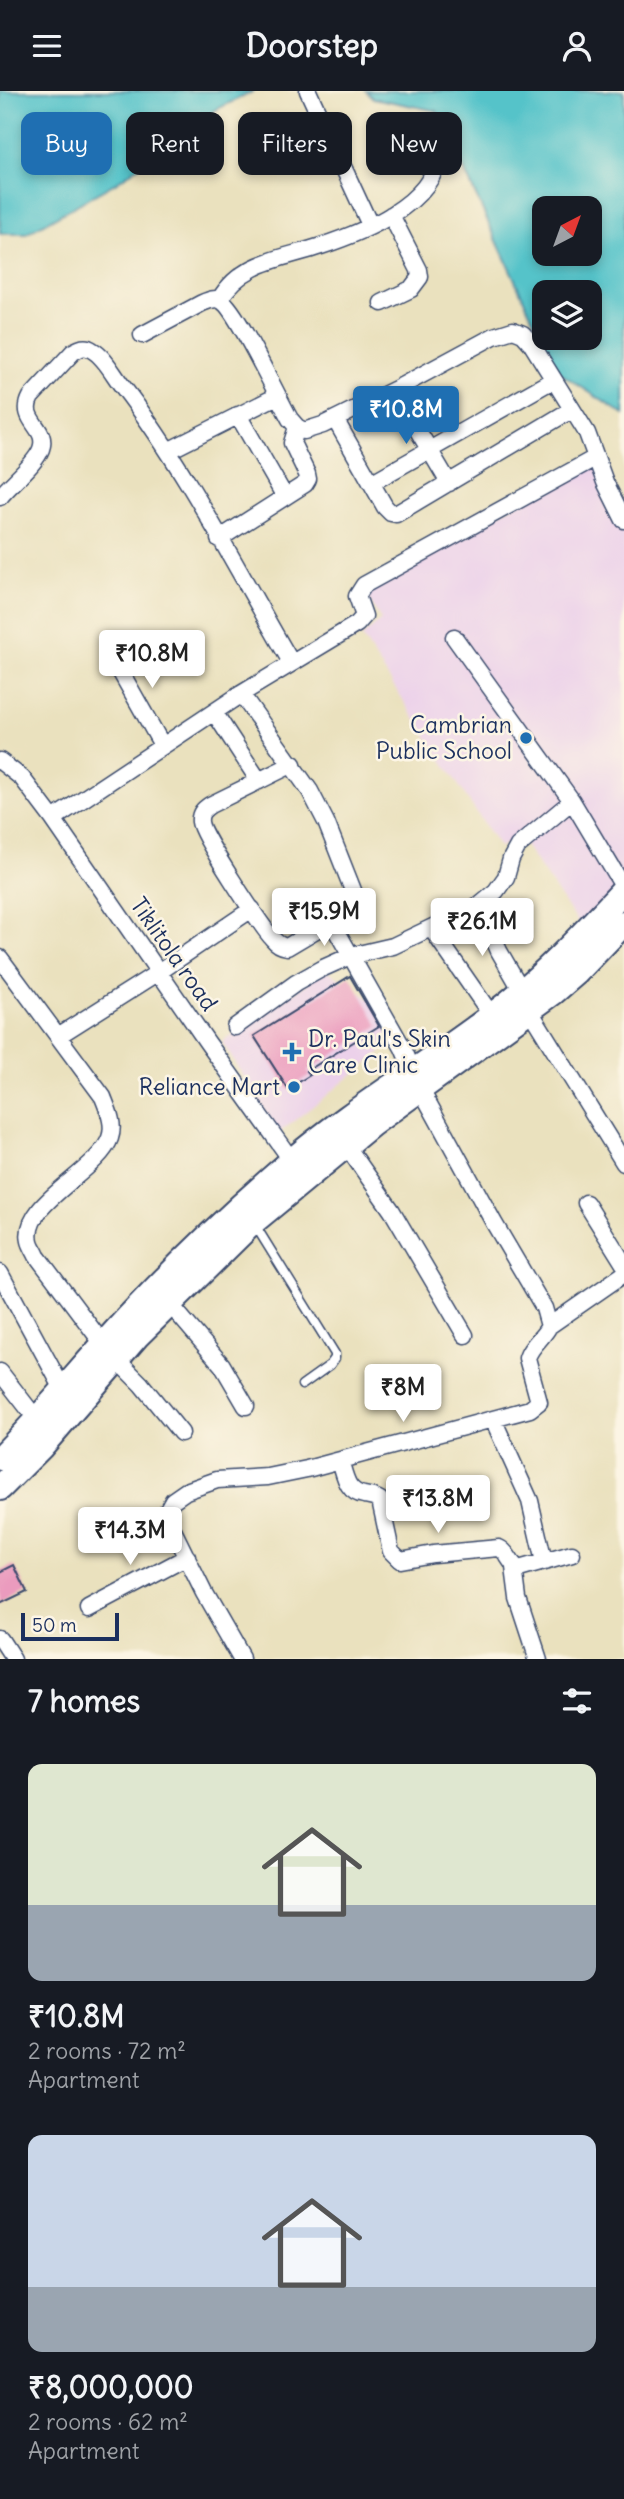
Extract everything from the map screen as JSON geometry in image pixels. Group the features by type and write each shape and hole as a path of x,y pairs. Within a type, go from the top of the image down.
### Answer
{"main road":[{"path":"0,1488 41,1447 109,1352 200,1245 416,1080 526,1001 624,889"},
{"path":"0,1458 64,1391 169,1303 253,1222 298,1169 346,1145 416,1080 492,1016 526,1001 576,973 624,923"}],"street":[{"path":"308,91 370,225"},
{"path":"220,299 238,277 251,268 321,246 406,207 431,175"},
{"path":"382,303 411,289 420,277 419,269 391,215"},
{"path":"142,335 202,303 220,299 229,306 242,328 277,396 297,427 304,431 394,390 494,336 513,330 523,334 531,343 587,433 595,458 624,520"},
{"path":"0,497 42,447 42,438 27,414 27,405 49,376 73,352 81,347 89,348 97,353 168,451 291,662"},
{"path":"371,483 553,380"},
{"path":"394,390 449,483"},
{"path":"168,451 277,396"},
{"path":"335,419 385,507 391,513 397,514 571,410"},
{"path":"238,415 285,497"},
{"path":"219,539 305,484 308,479 292,443 297,427"},
{"path":"53,820 162,745 361,620 363,611 357,596 364,585 595,458"},
{"path":"454,637 572,801 624,889"},
{"path":"110,653 162,745"},
{"path":"242,694 293,764 326,821 356,898 351,909 287,947 280,946 273,940 208,839 199,818 202,810 211,804 293,764"},
{"path":"214,712 259,781"},
{"name":"Tiklitola road","path":"0,761 22,778 53,820 298,1169"},
{"path":"235,1027 296,983 350,956 393,946 479,905 496,891 506,877 510,859 518,846 572,801"},
{"path":"479,905 499,951 526,1001 624,1163"},
{"path":"58,1036 252,909"},
{"path":"331,921 403,1048 416,1080 468,1177 544,1308 549,1326"},
{"path":"432,928 492,1016"},
{"path":"0,958 103,1097 111,1120 111,1137 102,1154 41,1208 32,1224 30,1239 37,1256 109,1352 141,1384 181,1433"},
{"path":"346,1145 392,1211 465,1335"},
{"path":"586,1203 624,1264"},
{"path":"0,1273 64,1391"},
{"path":"242,1659 214,1611 168,1520 168,1509 173,1500 186,1491 217,1480 268,1477 530,1409 539,1402 540,1397 527,1358 529,1351 549,1326 624,1274"},
{"path":"169,1303 222,1365 246,1406"},
{"path":"0,1372 38,1421"},
{"path":"493,1419 530,1500 544,1562"},
{"path":"341,1460 348,1486 353,1491 380,1500 391,1551 400,1560 433,1554 499,1548 503,1550 514,1567 518,1598 538,1659"},
{"path":"514,1567 526,1569 572,1554"},
{"path":"89,1609 187,1557"},
{"path":"0,1639 13,1659"}],"lane":[{"path":"253,1222 335,1354 331,1365 302,1385"}],"shaded area":[{"name":"Cambrian Public School","path":"595,463 624,515 624,888 584,931 520,838 499,847 362,637 381,620 362,587"},
{"name":"Reliance Mart","path":"327,970 387,1011 401,1036 279,1133 222,1042"}],"water":[{"path":"0,91 254,91 213,112 126,112 127,175 26,234 0,234"},
{"path":"366,91 624,91 624,415 557,371 547,350 602,350 602,280 532,280 532,317 462,165 462,112 437,111 373,98"}],"building":[{"path":"350,976 379,1026 307,1071 310,1075 288,1089 254,1036"},
{"path":"14,1565 27,1592 0,1605 0,1572"}],"place":[{"name":"Cambrian Public School","path":"526,738"},
{"name":"Dr. Paul's Skin Care Clinic","path":"292,1052"},
{"name":"Reliance Mart","path":"294,1087"}]}
